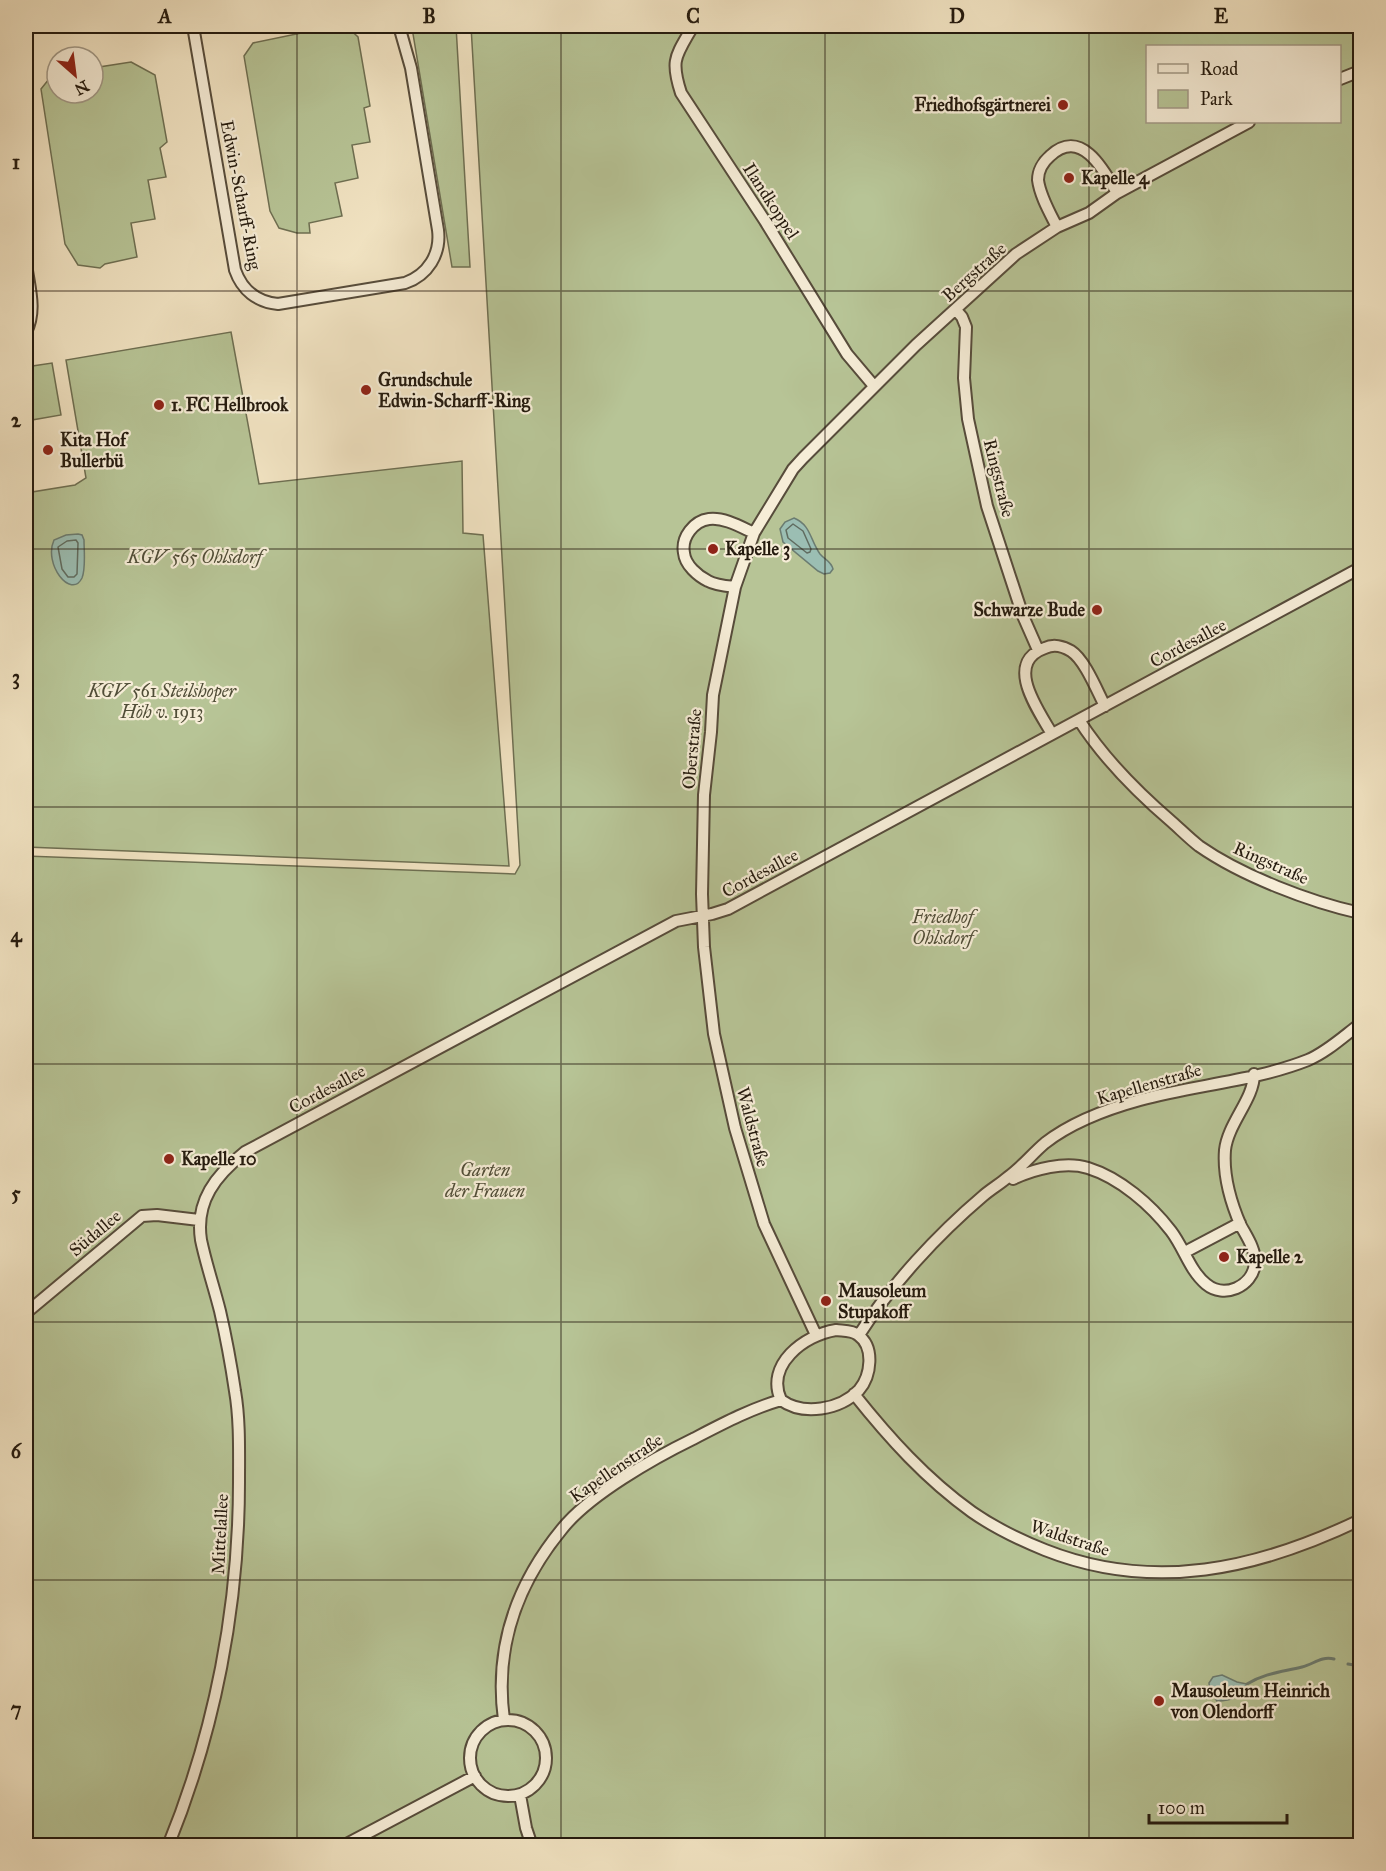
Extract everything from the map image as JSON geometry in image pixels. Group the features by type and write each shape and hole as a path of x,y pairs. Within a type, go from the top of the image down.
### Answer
{"street":[{"name":"Edwin-Scharff-Ring","path":"193,26 235,270 241,283 255,297 268,303 283,304 410,281 426,270 436,254 438,230 408,57 399,26"},
{"name":"Ilandkoppel","path":"693,26 675,61 674,72 681,93 765,221 847,354 874,386"},
{"path":"1341,79 1360,71"},
{"name":"Bergstraße","path":"916,345 1017,254 1057,227 1097,209 1117,193 1248,123"},
{"path":"1057,227 1043,198 1038,180 1045,160 1055,151 1065,147 1078,148 1092,155 1100,163 1117,193"},
{"path":"26,264 32,304 31,318 26,332"},
{"name":"Ringstraße","path":"956,310 966,327 964,378 968,419 987,506 1023,616 1038,650"},
{"name":"Oberstraße","path":"702,915 704,795 713,695 735,587 754,533 793,469 916,345"},
{"path":"735,587 710,583 697,574 688,563 684,553 685,541 689,531 699,522 711,519 731,523 754,533"},
{"name":"Cordesallee","path":"199,1220 207,1194 216,1180 227,1166 245,1152 676,921 728,909 1360,568"},
{"path":"1052,734 1025,679 1025,668 1030,658 1038,650 1049,646 1061,646 1072,652 1080,661 1105,706"},
{"name":"Ringstraße","path":"1079,720 1114,766 1155,808 1198,845 1228,863 1276,886 1340,909 1360,913"},
{"name":"Waldstraße","path":"702,915 714,1034 740,1147 772,1245 816,1335"},
{"name":"Kapellenstraße","path":"859,1335 873,1312 914,1264 983,1196 1047,1142 1089,1118 1140,1100 1309,1059 1323,1052 1360,1024"},
{"name":"Kapellenstraße","path":"1001,1183 1025,1173 1059,1166 1087,1167 1106,1176 1149,1206 1171,1231 1196,1273 1209,1286 1225,1291 1239,1287 1251,1276 1255,1258 1232,1201 1226,1173 1225,1149 1240,1110 1254,1083 1254,1074"},
{"name":"Südallee","path":"26,1313 142,1216 158,1215 199,1220"},
{"name":"Mittelallee","path":"168,1845 205,1737 226,1649 239,1536 236,1393 199,1220"},
{"path":"1185,1252 1240,1223"},
{"path":"836,1330 850,1331 859,1335 869,1352 869,1368 861,1388 854,1394 837,1403 815,1409 795,1407 781,1400 776,1384 778,1374 786,1359 799,1346 816,1335 836,1330"},
{"name":"Waldstraße","path":"854,1394 887,1435 917,1467 974,1513 1016,1538 1092,1565 1124,1571 1156,1572 1187,1572 1219,1568 1279,1554 1308,1544 1360,1520"},
{"name":"Kapellenstraße","path":"504,1720 503,1651 513,1611 532,1571 562,1528 604,1492 662,1454 747,1412 781,1400"},
{"path":"504,1720 516,1720 537,1731 547,1754 546,1767 541,1779 531,1789 520,1795 507,1796 494,1793 483,1786 471,1766 470,1754 473,1743 486,1727 504,1720"},
{"path":"343,1845 475,1776"},
{"path":"520,1795 532,1845"}],"green space":[{"path":"335,26 346,26 358,37 370,106 364,108 370,142 352,145 358,178 335,183 342,216 309,223 310,233 297,233 279,228 270,211 244,56 253,43"},
{"path":"410,26 456,26 470,267 452,267"},
{"name":"Friedhof Ohlsdorf","path":"471,26 1360,26 1360,1845 26,1846 26,856 515,874 520,865"},
{"path":"131,62 155,75 167,142 160,148 166,177 148,180 155,219 131,223 137,257 105,264 100,268 78,265 65,244 41,89 45,84 45,105 105,105 105,66"},
{"path":"231,332 259,484 462,461 463,533 483,535 509,866 26,847 26,493 75,485 86,478 66,360"},
{"path":"52,363 61,415 26,421 26,367"}],"water":[{"path":"794,518 804,525 820,554 831,564 833,569 830,573 824,574 818,571 783,542 780,529 785,522"},
{"path":"66,535 82,535 84,540 84,569 82,578 77,584 71,585 65,582 55,568 52,549 54,540"},
{"path":"1222,1675 1247,1684 1235,1697 1217,1701 1210,1692 1209,1683 1213,1677"}],"waterway":[{"path":"1247,1684 1267,1675 1302,1667 1321,1659 1334,1659"},
{"path":"1348,1664 1360,1666"}],"place":[{"name":"Friedhofsgärtnerei","path":"1063,105"},
{"name":"Kapelle 4","path":"1069,178"},
{"name":"Grundschule Edwin-Scharff-Ring","path":"366,390"},
{"name":"1. FC Hellbrook","path":"159,405"},
{"name":"Kita Hof Bullerbü","path":"48,450"},
{"name":"Kapelle 3","path":"713,549"},
{"name":"Schwarze Bude","path":"1097,610"},
{"name":"Kapelle 10","path":"169,1159"},
{"name":"Kapelle 2","path":"1224,1257"},
{"name":"Mausoleum Stupakoff","path":"826,1301"},
{"name":"Mausoleum Heinrich von Olendorff","path":"1159,1701"}],"park label":[{"name":"KGV 565 Ohlsdorf","path":"195,557"},
{"name":"KGV 561 Steilshoper Höh v. 1913","path":"162,701"},
{"name":"Garten der Frauen","path":"485,1180"}]}
